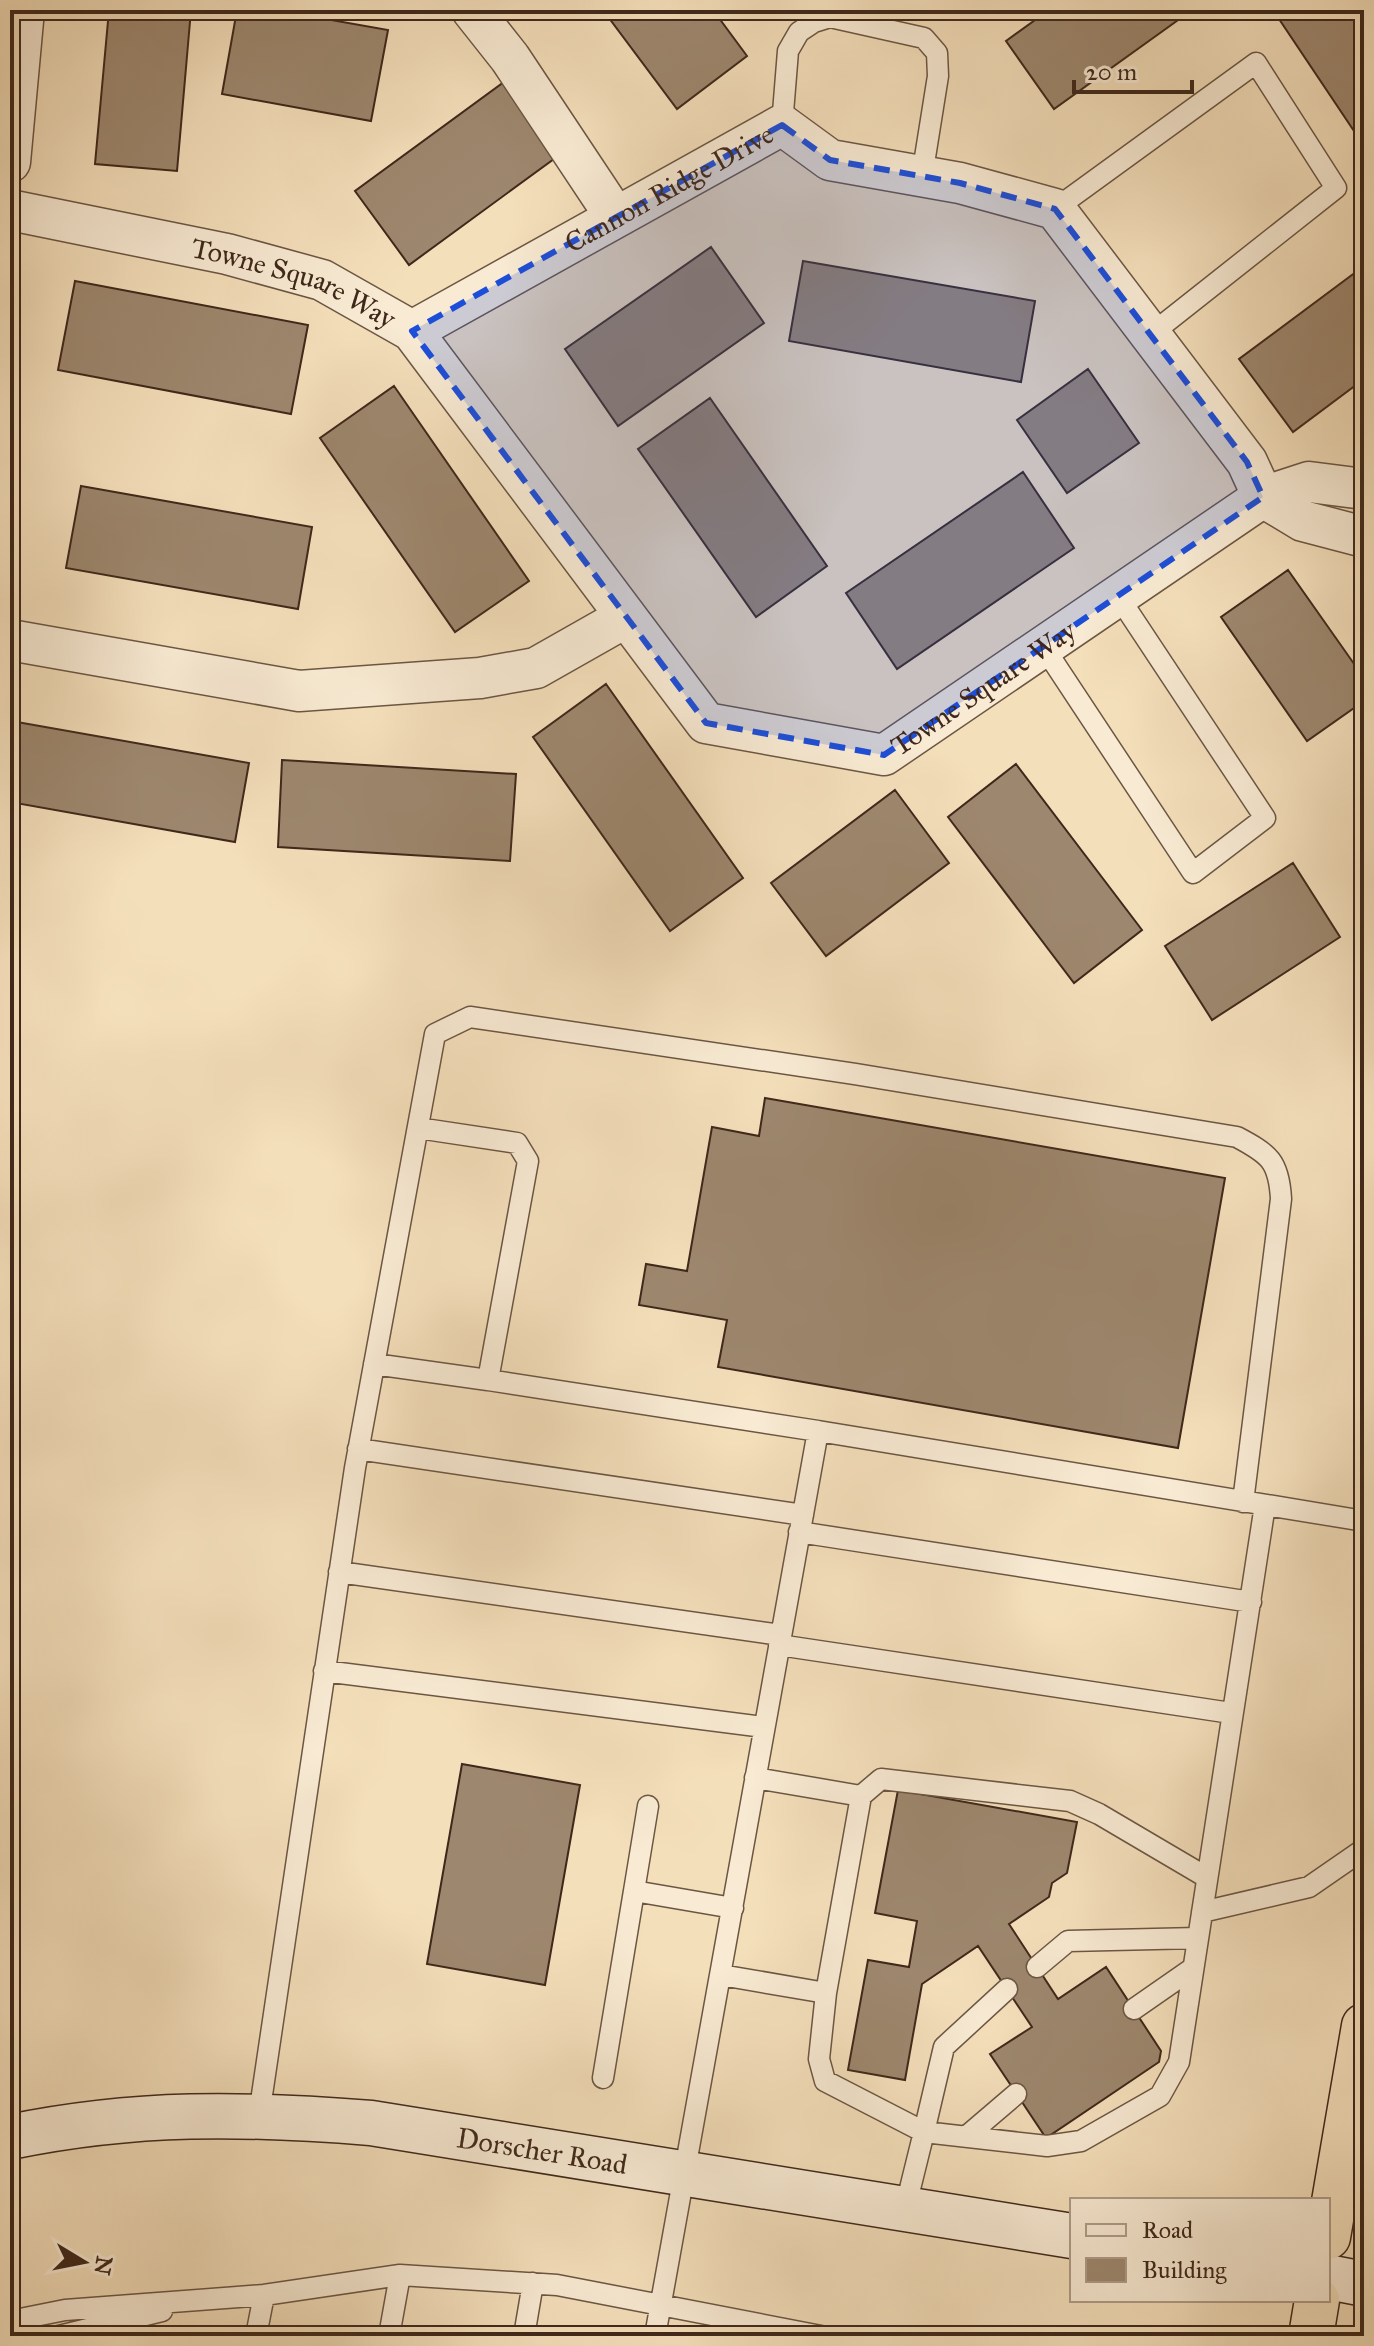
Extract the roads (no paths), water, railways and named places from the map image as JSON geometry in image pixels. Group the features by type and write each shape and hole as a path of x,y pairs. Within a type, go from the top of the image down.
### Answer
{"highway":[{"path":"1330,2225 1364,2026"},
{"path":"1311,2336 1317,2302"}],"street":[{"path":"10,162 24,10"},
{"path":"472,10 510,58 615,216"},
{"name":"Cannon Ridge Drive","path":"412,331 782,125 830,160 922,176 1055,209"},
{"path":"1055,209 1247,462 1263,497 1303,521 1364,537"},
{"name":"Towne Square Way","path":"10,210 227,254 322,280 412,331 706,723 884,755 1263,497 1309,482 1364,489"},
{"path":"10,640 299,691 480,678 536,668 626,617"},
{"name":"Dorscher Road","path":"10,2137 79,2123 163,2115 259,2115 371,2123 1070,2236"},
{"path":"1330,2277 1364,2284"}],"lane":[{"path":"782,125 788,51 799,32 814,22 830,17 924,38 937,53 938,76 922,176"},
{"path":"1055,209 1256,63 1336,188 1150,335"},
{"path":"1043,646 1193,873 1265,818 1118,596"},
{"path":"259,2115 358,1449 435,1034 470,1017 855,1074 1237,1137 1268,1154 1280,1178 1281,1199 1243,1502"},
{"path":"418,1128 517,1143 528,1161 488,1380"},
{"path":"374,1364 818,1431 1364,1521"},
{"path":"655,2336 818,1431"},
{"path":"358,1449 1251,1602"},
{"path":"1206,1877 1099,1814 1070,1801 881,1779 861,1796 826,1993 819,2059 825,2081 924,2132 1047,2146 1081,2141 1160,2096 1179,2062 1265,1505"},
{"path":"339,1572 1231,1713"},
{"path":"324,1671 764,1727"},
{"path":"755,1778 861,1796"},
{"path":"603,2078 648,1806"},
{"path":"1202,1912 1309,1887 1364,1849"},
{"path":"634,1891 733,1908"},
{"path":"1037,1967 1068,1941 1198,1938"},
{"path":"1134,2009 1193,1968"},
{"path":"721,1975 826,1993"},
{"path":"905,2209 944,2047 1007,1989"},
{"path":"968,2135 1016,2094"},
{"path":"10,2321 65,2310 264,2295 400,2275 533,2283 821,2336"},
{"path":"389,2336 400,2275"},
{"path":"524,2336 533,2283"},
{"path":"256,2336 264,2295"},
{"path":"59,2336 87,2332 212,2297"}]}
